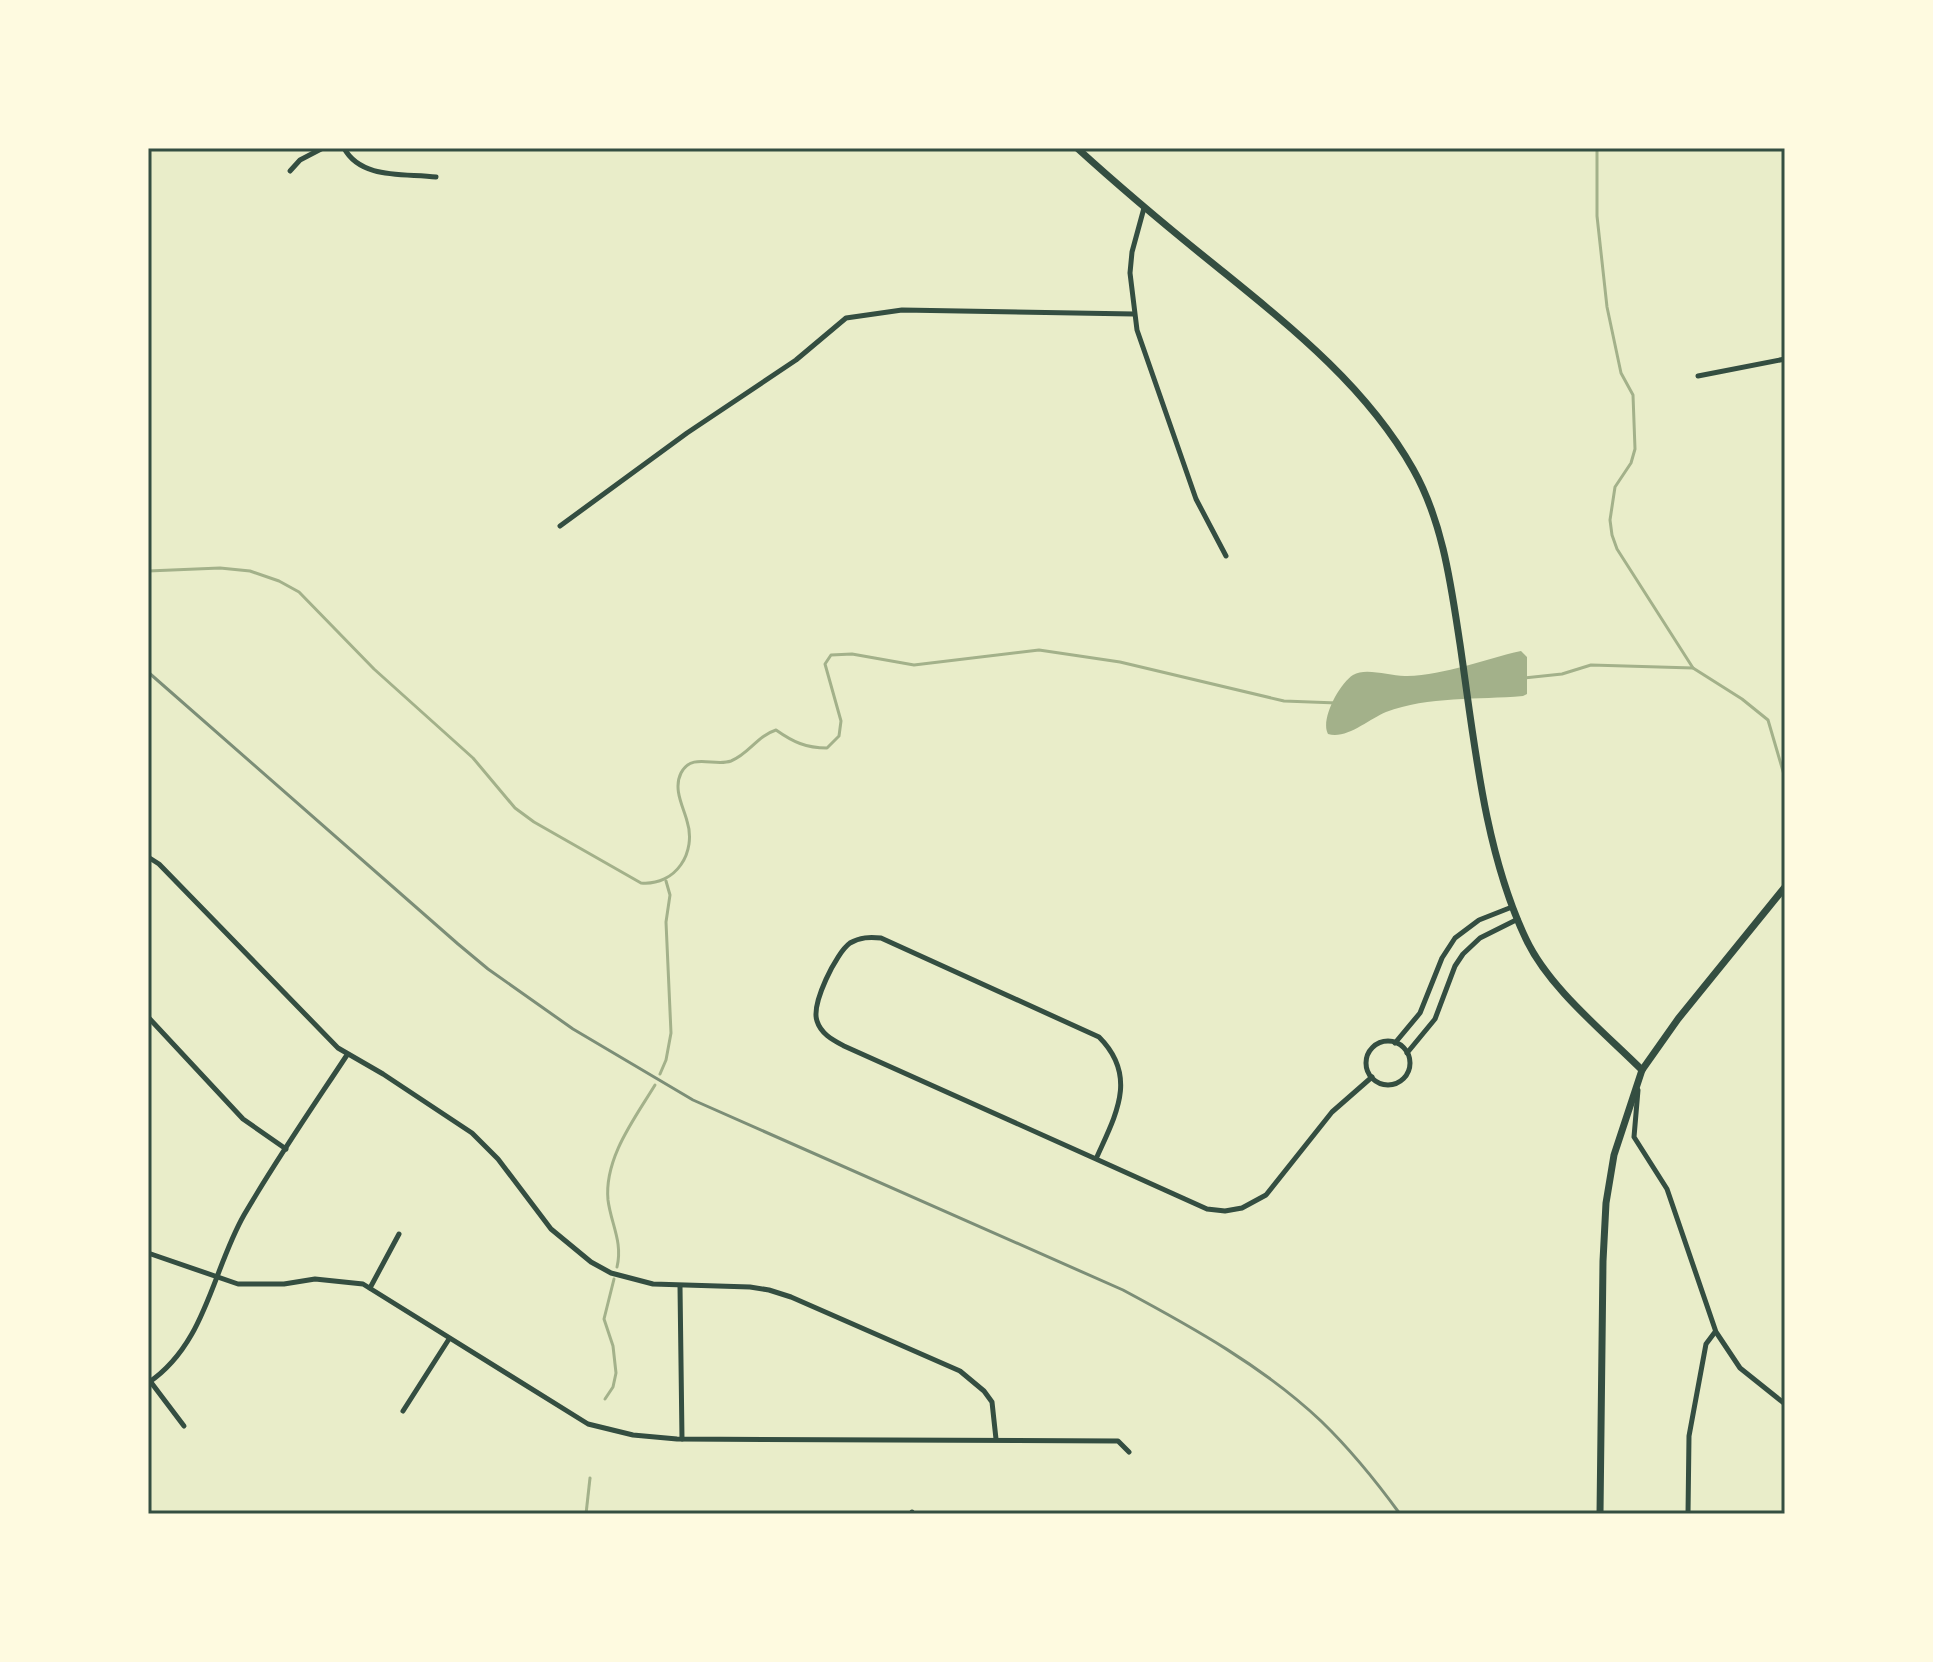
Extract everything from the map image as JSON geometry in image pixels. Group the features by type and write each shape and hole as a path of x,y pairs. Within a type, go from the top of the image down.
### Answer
{"street":[{"path":"290,171 300,160 323,148"},
{"path":"344,148 354,162 374,171 436,177"},
{"path":"1077,148 1343,375 1385,426 1414,470 1432,512 1452,590 1491,832 1513,907 1527,941 1554,981 1642,1070"},
{"path":"1144,208 1131,262 1134,314 1170,429 1196,499 1226,556"},
{"path":"560,526 687,433 796,360 846,318 902,310 1134,314"},
{"path":"1698,376 1785,359"},
{"path":"148,857 159,864 347,1055 383,1074 472,1133 498,1159 551,1229 591,1262 629,1279 680,1286 769,1290 791,1297 960,1371 992,1402 996,1439"},
{"path":"1600,1514 1603,1261 1606,1203 1614,1155 1642,1070 1678,1019 1785,887"},
{"path":"1395,1043 1420,1013 1442,958 1455,938 1479,920 1513,907"},
{"path":"1407,1053 1435,1019 1455,966 1463,954 1487,933 1518,919"},
{"path":"1096,1159 1118,1109 1121,1094 1118,1065 1099,1037 881,938 861,939 845,948 815,1004 816,1019 827,1036 844,1046 1207,1209 1225,1211 1242,1208 1266,1195 1332,1112 1372,1077"},
{"path":"148,1017 243,1119 286,1149"},
{"path":"1382,1042 1395,1043 1407,1053 1409,1071 1401,1081 1386,1085 1372,1077 1367,1064 1370,1052 1382,1042"},
{"path":"184,1426 149,1382 159,1376 193,1334 243,1217 347,1055"},
{"path":"1642,1070 1634,1137 1667,1189 1716,1332 1740,1368 1785,1404"},
{"path":"370,1288 399,1234"},
{"path":"148,1253 238,1284 265,1285 315,1279 363,1284 588,1424 633,1435 682,1439 1118,1441 1129,1452"},
{"path":"680,1286 682,1439"},
{"path":"1688,1514 1689,1436 1706,1344 1716,1332"},
{"path":"403,1411 449,1339"}],"shaded area":[{"path":"1521,651 1527,657 1527,694 1523,696 1419,703 1386,712 1342,734 1328,734 1327,720 1332,703 1353,675 1365,672 1422,675"}],"waterway":[{"path":"1597,148 1597,216 1607,307 1621,373 1633,395 1635,449 1631,463 1615,487 1610,520 1612,535 1617,549 1693,668"},
{"path":"148,571 220,568 250,571 299,592 374,669 473,758 515,808 641,883 664,879 674,873 686,855 689,833 678,785 681,773 691,763 731,761 763,736 776,730 800,744 819,748 827,748 839,736 841,721 825,664 831,655 852,654 914,665 1039,650 1120,662 1284,701 1337,703"},
{"path":"1523,678 1562,674 1591,665 1693,668 1742,699 1768,720 1785,778"},
{"path":"660,1074 671,1033 666,922 670,895 666,881"},
{"path":"617,1267 618,1241 608,1200 611,1169 622,1139 655,1085"},
{"path":"605,1399 613,1387 616,1373 613,1346 604,1319 614,1279"},
{"path":"586,1514 590,1478"}],"railway":[{"path":"148,672 458,944 573,1029 693,1100 1123,1290 1201,1333 1276,1383 1321,1421 1363,1466 1400,1514"}]}
